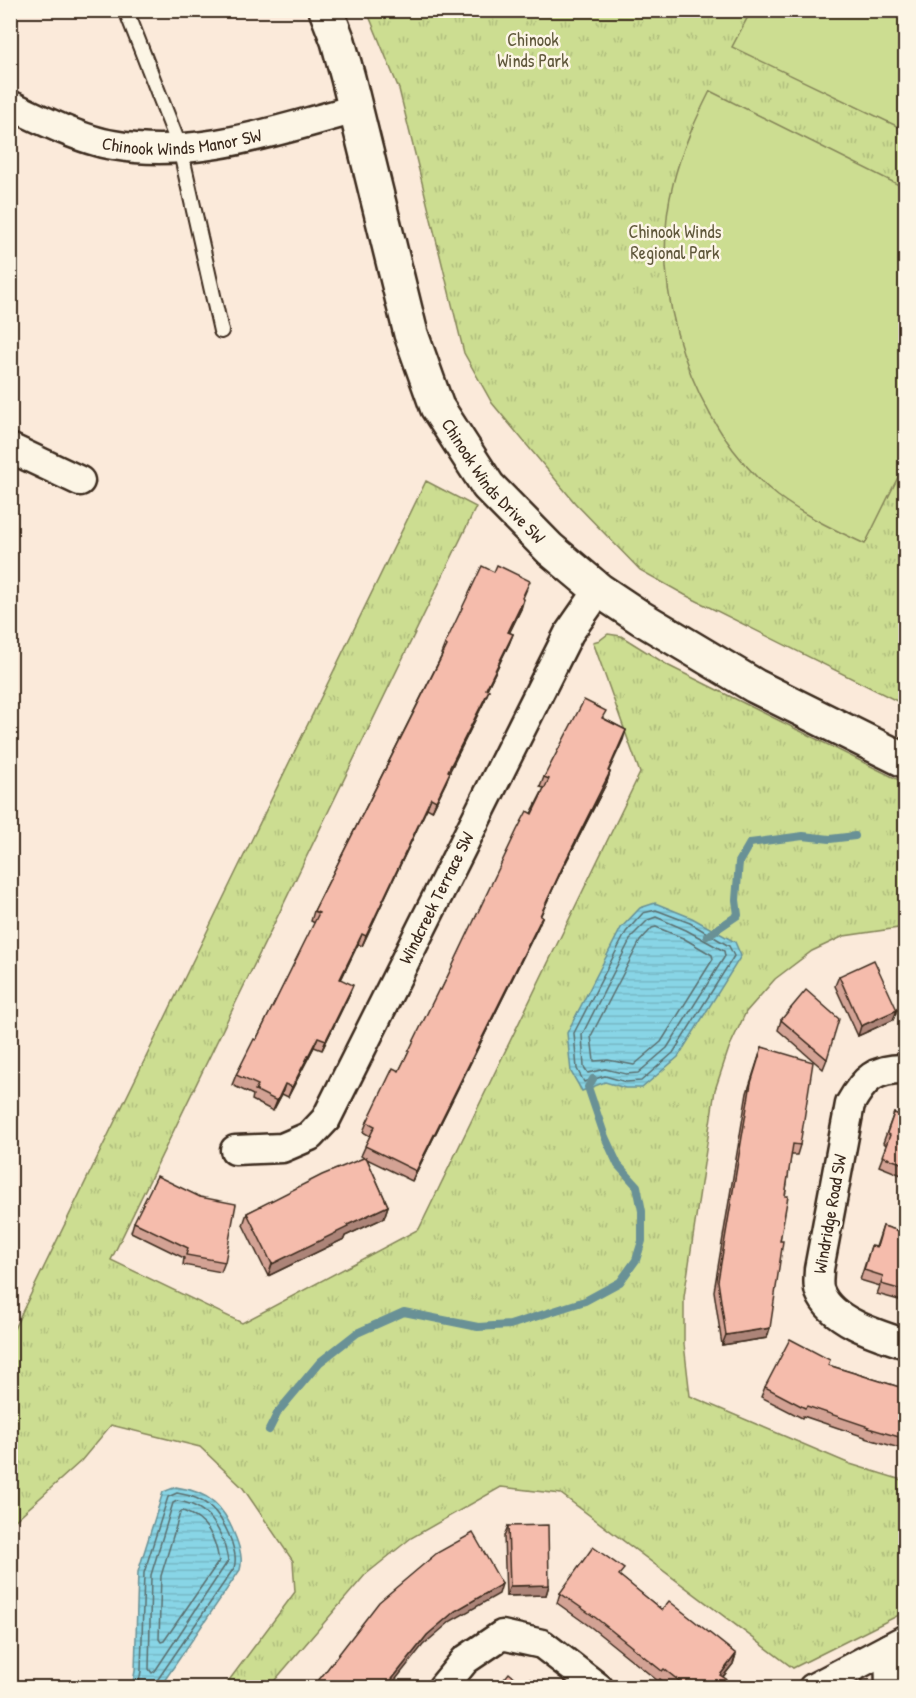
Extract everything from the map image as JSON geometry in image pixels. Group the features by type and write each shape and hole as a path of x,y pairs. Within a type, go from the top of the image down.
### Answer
{"street":[{"name":"Chinook Winds Drive SW","path":"326,10 338,41 356,109 411,334 437,407 460,446 488,486 550,549 599,590 641,618 755,686 906,761"},
{"name":"Chinook Winds Manor SW","path":"10,105 36,118 111,145 156,149 197,147 243,139 356,109"},
{"path":"10,448 80,482"},
{"name":"Windcreek Terrace SW","path":"235,1150 282,1148 310,1136 326,1119 568,633 599,590"},
{"name":"Windridge Road SW","path":"906,1069 883,1069 861,1084 850,1104 819,1269 819,1290 828,1306 855,1325 906,1344"},
{"path":"442,1688 465,1660 502,1635 542,1644 599,1688"},
{"path":"813,1688 900,1650"},
{"path":"890,1688 900,1650"}],"lane":[{"path":"126,10 180,148 220,331"}],"green space":[{"name":"Chinook Winds Regional Park","path":"367,11 905,11 905,705 685,595 640,570 575,503 492,403 464,353 399,89"},
{"path":"751,11 905,11 905,130 732,47"},
{"path":"710,91 905,188 905,463 865,544 788,503 748,468 722,434 700,396 684,354 672,311 666,268 666,225 680,160"},
{"path":"426,481 476,507 111,1260 242,1323 419,1229 640,773 593,642 608,634 621,636 669,666 905,783 905,927 844,936 812,951 775,979 746,1012 729,1048 715,1090 684,1297 684,1344 690,1396 850,1464 905,1481 905,1612 793,1668 561,1494 501,1487 411,1538 365,1575 269,1687 224,1687 295,1592 293,1561 243,1488 200,1447 111,1425 81,1461 11,1524 10,1337"}],"water":[{"path":"655,903 692,918 735,942 741,956 678,1057 642,1088 625,1088 605,1082 582,1091 571,1072 567,1033 621,928 640,908"},
{"path":"176,1487 207,1497 221,1509 239,1546 241,1566 160,1687 132,1687 135,1671 138,1572 163,1492"}],"building":[{"path":"497,565 530,581 508,632 513,634 436,801 431,798 366,936 362,934 340,979 353,985 326,1040 318,1037 292,1087 285,1084 277,1101 255,1090 258,1085 236,1075 254,1039 256,1040 319,913 314,911 447,646 445,644 482,566 494,572"},
{"path":"584,700 606,711 602,718 626,730 608,771 610,772 562,868 540,916 542,917 416,1171 365,1146 375,1126 367,1122 393,1068 399,1071 439,989 441,990 527,811 532,814 549,779 544,777"},
{"path":"874,960 897,1010 861,1026 839,976"},
{"path":"806,990 839,1019 827,1059 781,1020"},
{"path":"762,1047 813,1062 800,1145 793,1144 785,1196 788,1196 780,1241 783,1241 770,1328 726,1335 718,1281 751,1083"},
{"path":"894,1113 906,1117 906,1165 882,1156 890,1135 887,1133"},
{"path":"366,1157 388,1206 272,1264 247,1213 322,1175"},
{"path":"157,1176 200,1197 236,1204 225,1262 186,1255 188,1248 134,1222"},
{"path":"883,1226 906,1233 906,1291 881,1284 883,1276 864,1270 871,1246 877,1247"},
{"path":"790,1339 830,1360 828,1365 906,1389 906,1439 807,1406 805,1408 765,1387"},
{"path":"548,1525 549,1585 510,1586 508,1526"},
{"path":"473,1533 502,1584 455,1611 427,1635 385,1688 312,1688 379,1602 437,1553"},
{"path":"593,1547 624,1569 619,1575 662,1610 669,1601 736,1654 720,1675 726,1679 719,1688 699,1688 697,1686 688,1688 664,1669 662,1671 596,1618 560,1593"},
{"path":"509,1673 525,1687 531,1679 542,1688 497,1688"}],"waterway":[{"path":"707,936 738,915 736,900 739,862 750,843 803,836 830,839 855,836"},
{"path":"269,1430 278,1412 320,1362 357,1333 404,1312 478,1327 510,1325 585,1301 620,1282 636,1260 642,1241 642,1211 637,1186 618,1165 605,1137 588,1087 593,1079"}],"park label":[{"name":"Chinook Winds Park","path":"533,50"}]}
